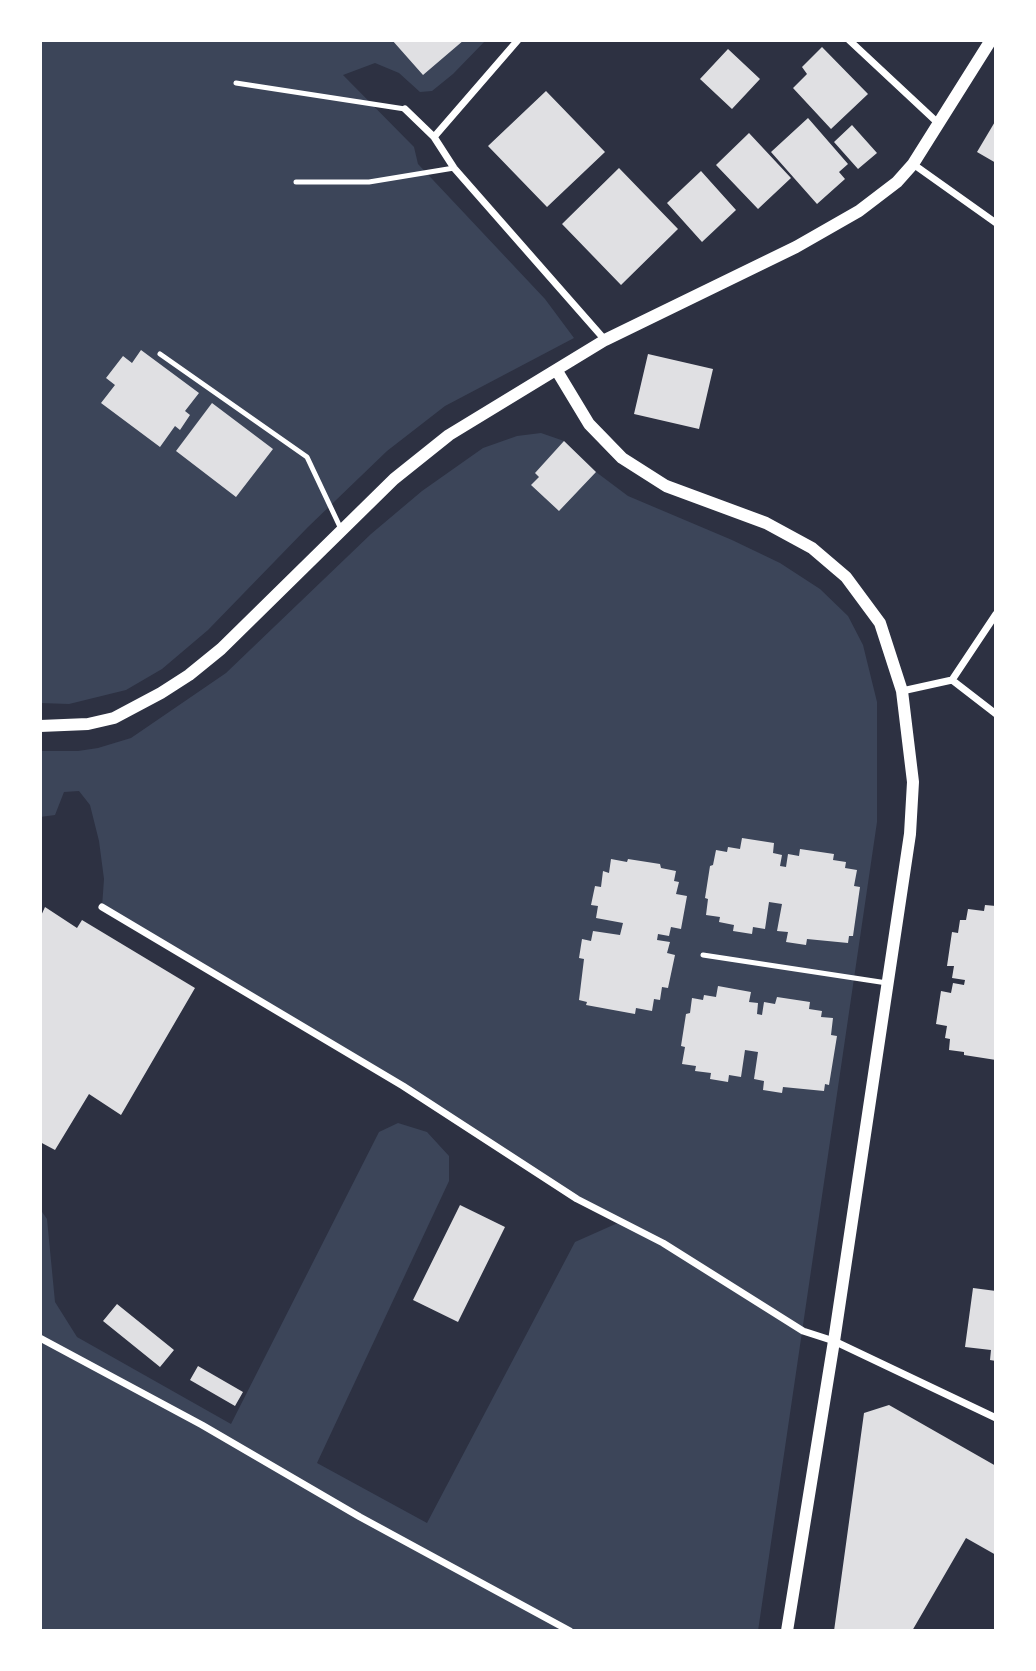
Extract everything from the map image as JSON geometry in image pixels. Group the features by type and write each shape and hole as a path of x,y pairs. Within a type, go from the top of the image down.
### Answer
{"street":[{"path":"434,137 518,40"},
{"path":"849,40 939,124"},
{"path":"40,726 88,724 114,718 162,693 221,649 394,479 432,447 605,340 796,247 859,211 897,182 913,164 992,40"},
{"path":"405,109 434,137 454,168 605,340"},
{"path":"913,164 996,223"},
{"path":"556,370 589,424 622,458 666,486 766,523 812,548 846,577 880,623 902,691 913,782 909,834 834,1342 787,1631"},
{"path":"902,691 952,680 996,614"},
{"path":"952,680 996,714"},
{"path":"102,907 404,1086 577,1199 663,1242 803,1331 834,1342 996,1418"},
{"path":"40,1338 202,1425 360,1517 570,1631"}],"lane":[{"path":"236,83 405,109"},
{"path":"296,182 369,182 454,168"},
{"path":"160,354 307,457 341,530"},
{"path":"703,955 887,983"}],"shaded area":[{"path":"40,40 486,40 432,91 420,92 399,73 375,63 343,75 414,147 418,164 545,299 574,338 445,406 387,451 308,527 208,630 162,669 126,690 69,704 40,703"},
{"path":"541,433 564,441 596,472 628,496 780,563 820,589 848,616 863,645 877,702 877,822 758,1631 40,1631 40,1209 47,1219 55,1302 77,1337 231,1424 379,1132 398,1123 427,1132 449,1156 449,1181 317,1463 427,1523 575,1242 620,1222 102,907 104,879 99,841 90,805 79,791 64,792 55,815 40,817 40,751 78,751 131,738 226,673 371,534 422,491 483,448 517,436"}],"building":[{"path":"392,40 464,40 423,75"},
{"path":"822,47 868,94 831,129 793,88 807,74 802,67"},
{"path":"728,49 760,79 732,109 700,79"},
{"path":"546,91 605,152 547,207 488,146"},
{"path":"808,118 848,164 839,172 845,179 817,204 771,152"},
{"path":"996,120 996,163 977,152"},
{"path":"852,125 877,153 858,169 834,142"},
{"path":"749,133 791,178 758,209 716,165"},
{"path":"619,168 678,229 621,285 562,224"},
{"path":"701,171 736,210 702,242 667,203"},
{"path":"141,350 199,393 185,411 190,415 180,430 175,426 160,447 101,403 115,385 106,378 123,356 132,363"},
{"path":"648,354 713,369 699,429 634,414"},
{"path":"212,403 273,449 236,497 176,451"},
{"path":"564,441 596,472 559,511 531,485 539,477 535,473"},
{"path":"742,838 774,843 773,853 782,855 780,866 786,867 788,854 799,856 800,849 834,854 833,860 846,862 845,868 857,870 854,886 860,887 853,936 849,936 848,943 807,939 806,945 786,942 788,932 777,931 782,904 769,902 765,929 753,927 752,934 733,931 734,925 719,922 720,917 706,915 708,899 705,898 710,866 713,865 716,850 727,852 728,847 740,849"},
{"path":"611,859 660,864 661,868 676,871 674,881 679,882 676,894 687,896 681,929 671,927 669,936 658,934 657,940 670,942 667,953 675,955 668,988 662,987 660,1000 654,999 652,1011 636,1008 635,1014 586,1005 587,1002 579,1000 584,959 579,958 582,939 591,941 593,931 620,935 623,923 596,918 598,906 591,905 595,886 601,887 603,871 609,873"},
{"path":"985,905 996,906 996,1060 949,1050 950,1039 945,1038 947,1026 936,1024 941,991 951,993 953,983 964,985 965,980 952,978 954,966 947,966 952,932 958,933 960,920 966,920 968,909 984,911"},
{"path":"45,907 77,928 82,920 195,988 121,1115 89,1094 55,1150 40,1142 40,918"},
{"path":"718,986 751,992 749,1002 758,1003 757,1014 762,1015 764,1002 775,1004 777,997 810,1002 809,1009 822,1011 821,1017 833,1018 831,1035 837,1036 829,1085 825,1084 824,1091 783,1087 782,1093 763,1090 764,1081 754,1079 758,1052 745,1050 741,1077 729,1075 728,1082 710,1079 711,1073 695,1071 696,1066 682,1064 685,1047 681,1046 686,1014 690,1013 692,998 703,1000 704,995 716,997"},
{"path":"460,1205 505,1227 458,1322 413,1300"},
{"path":"973,1288 996,1291 996,1361 990,1360 991,1350 965,1347"},
{"path":"117,1304 174,1350 160,1367 103,1321"},
{"path":"198,1366 243,1392 235,1406 190,1380"},
{"path":"889,1405 996,1466 996,1555 966,1538 912,1631 834,1631 864,1413"}]}
